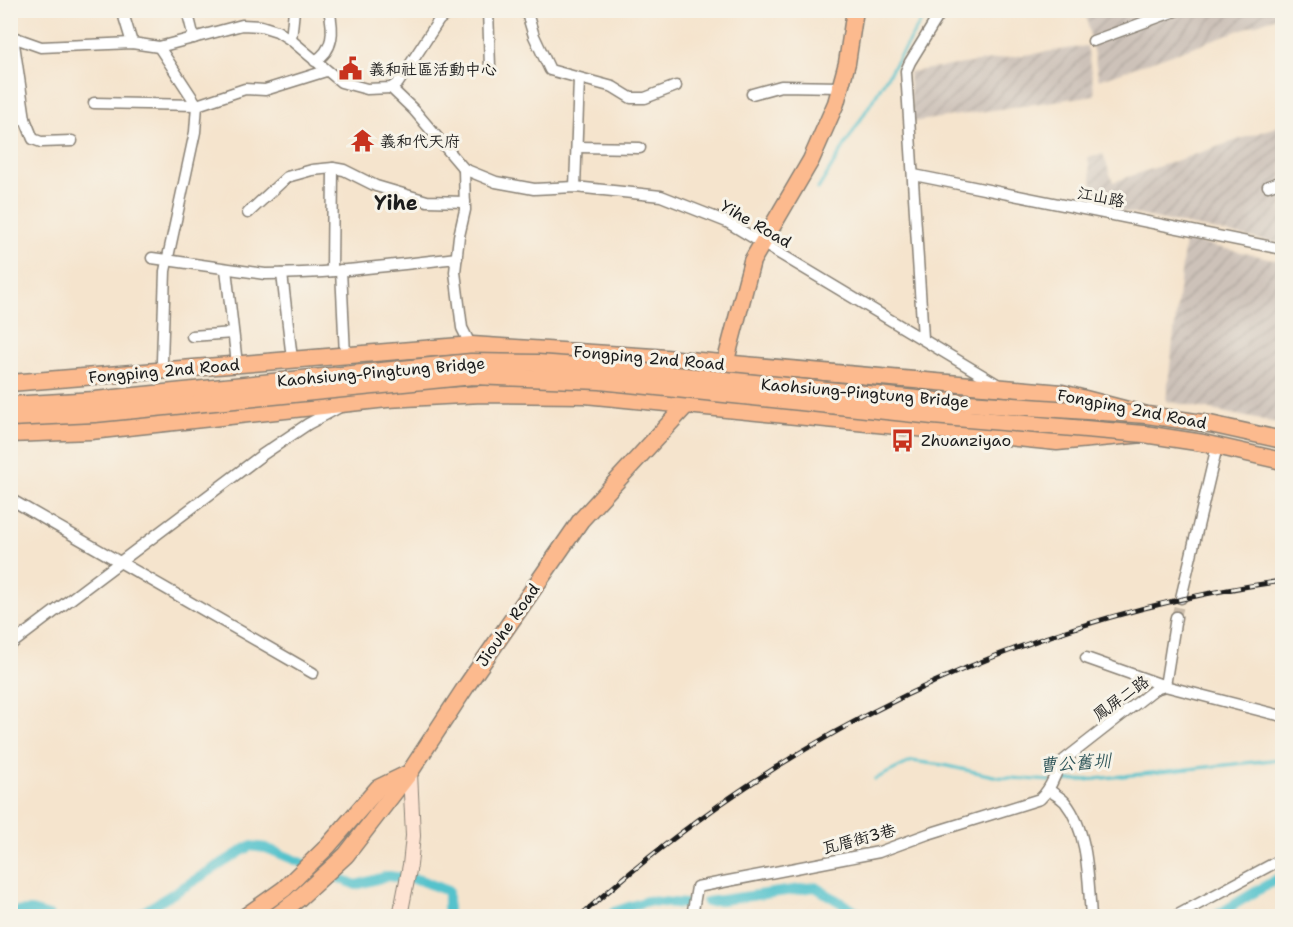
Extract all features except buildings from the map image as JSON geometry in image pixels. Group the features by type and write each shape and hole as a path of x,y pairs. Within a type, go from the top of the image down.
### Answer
{"main road":[{"path":"725,364 752,261 811,160 836,103 847,63 855,10"},
{"name":"Fongping 2nd Road","path":"10,383 472,345 1062,393 1147,415 1210,424 1282,440"},
{"name":"Kaohsiung-Pingtung Bridge","path":"10,405 95,400 471,362 538,363 605,368 937,401 1147,415"},
{"name":"Jiouhe Road","path":"276,916 346,855 410,772 581,520 725,364"},
{"name":"Kaohsiung-Pingtung Bridge","path":"10,418 95,414 473,376 600,381 933,416 1144,434"},
{"name":"Fongping 2nd Road","path":"10,434 91,431 387,399 482,394 585,394 685,406 1057,442 1144,434 1217,446 1282,461"},
{"path":"246,916 284,890 328,846 378,788 410,772"}],"street":[{"path":"122,10 132,43"},
{"path":"187,10 194,38"},
{"path":"291,40 294,10"},
{"path":"315,61 324,56 330,46 332,30 328,10"},
{"path":"72,141 33,139 24,118 12,36 41,47 132,43 159,46 242,25 261,26 277,31 291,40 341,82 367,89 391,88 405,73 438,15 444,16 459,10"},
{"path":"488,10 490,67"},
{"path":"526,10 534,36 550,70 613,87 631,98 645,98 676,86"},
{"path":"922,338 906,71 942,10"},
{"path":"1093,40 1178,10"},
{"path":"159,46 197,105 195,132 167,261 162,312 162,361"},
{"path":"94,103 197,105 245,89 266,90 326,71"},
{"path":"575,187 579,79"},
{"path":"752,94 781,86 841,87"},
{"path":"391,88 414,110 464,169 465,202 455,272 462,328 472,345 482,394"},
{"path":"10,119 24,118"},
{"path":"577,147 640,148"},
{"path":"248,213 287,177 312,170 333,168 359,176 376,186 427,201 465,202"},
{"path":"333,168 336,270 345,355"},
{"name":"Yihe Road","path":"464,169 496,182 525,187 575,187 661,196 727,222 1005,389"},
{"name":"江山路","path":"914,175 1282,249"},
{"path":"1268,186 1282,181"},
{"path":"152,258 226,269 282,274 456,258"},
{"path":"226,269 237,364"},
{"path":"282,274 292,359"},
{"path":"192,336 233,333"},
{"name":"Fongping 2nd Road","path":"10,645 262,455 308,424 348,404"},
{"path":"1181,598 1217,446"},
{"path":"10,499 313,673"},
{"path":"1086,658 1165,686 1176,617"},
{"name":"鳳屏二路","path":"1051,787 1058,767 1064,760 1155,689 1165,686 1282,716"},
{"path":"400,916 413,836 410,772"},
{"path":"1051,787 1064,801 1075,821 1087,859 1090,916"},
{"name":"瓦厝街3巷","path":"692,916 697,887 879,852 1040,799 1051,787"},
{"path":"1176,916 1282,859"}],"shaded area":[{"path":"1282,10 1282,15 1099,80 1085,11"},
{"path":"1087,46 1095,95 912,122 909,72"},
{"path":"1282,125 1282,244 1095,206 1088,158 1103,154 1113,182"},
{"path":"1185,240 1282,261 1282,424 1166,401"}],"waterway":[{"path":"818,189 928,10"},
{"name":"曹公舊圳","path":"1057,781 1282,759"},
{"name":"曹公舊圳","path":"875,779 912,761 998,777 1051,781"},
{"path":"137,916 250,846 266,848 356,885 388,876 420,880 448,891 448,916"},
{"path":"1215,916 1282,876"},
{"path":"707,902 815,887 863,916"},
{"path":"614,912 647,901 686,904"},
{"path":"10,912 31,911 49,916"}],"tunnel":[{"path":"1176,617 1181,598"}],"railway":[{"path":"580,916 656,852 736,793 819,741 906,695 995,656 1088,624 1184,599 1282,581"}],"place":[{"name":"義和社區活動中心","path":"351,69"},
{"name":"義和代天府","path":"362,141"},
{"name":"Zhuanziyao","path":"903,440"}],"district":[{"name":"Yihe","path":"396,203"}]}
